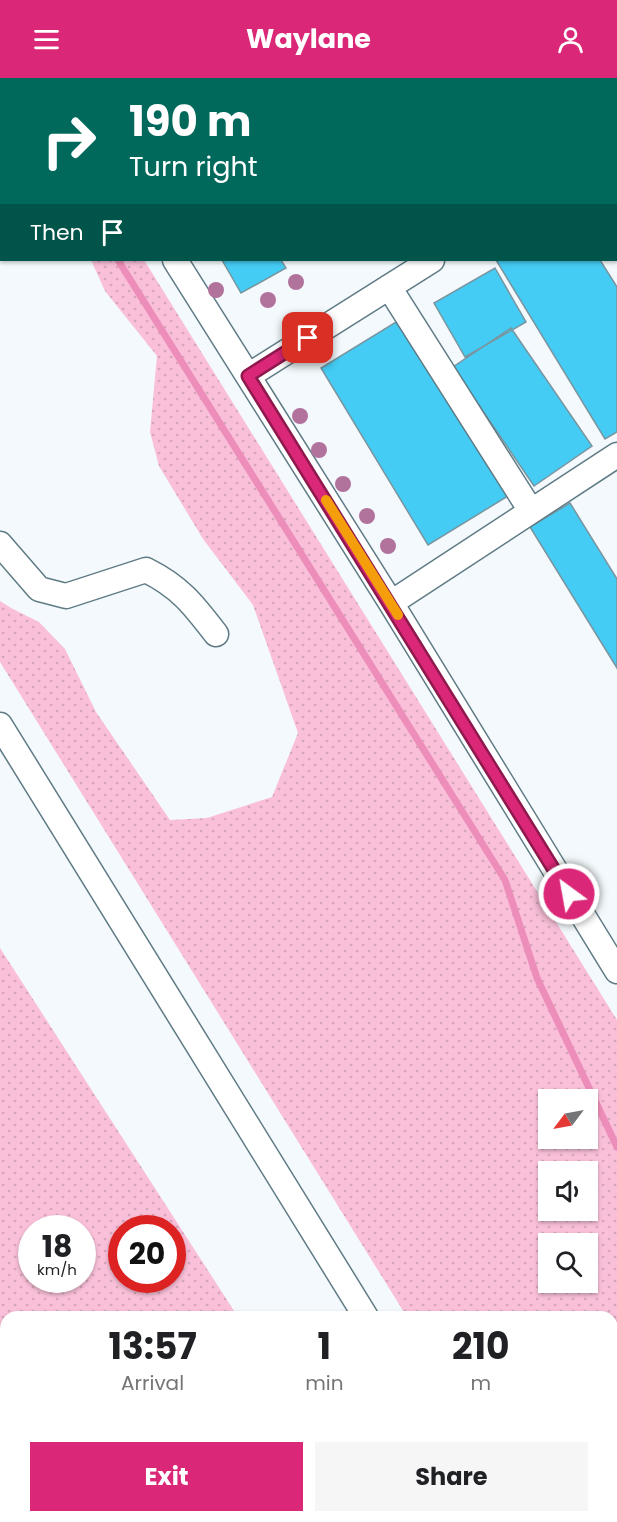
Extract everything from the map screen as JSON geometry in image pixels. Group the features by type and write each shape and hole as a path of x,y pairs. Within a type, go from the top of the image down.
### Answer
{"lane":[{"path":"176,261 391,603 617,971"},
{"path":"248,376 430,261"},
{"path":"389,287 531,511"},
{"path":"391,603 617,455"},
{"path":"0,544 39,589 66,596 146,570 166,580 192,601 216,634"},
{"path":"0,725 362,1311"}],"shaded area":[{"path":"91,261 145,261 617,1020 617,1311 403,1311 0,662 0,601 39,622 65,649 96,712 170,820 207,818 272,797 298,733 253,605 203,539 159,466 150,432 157,356 105,291"},
{"path":"0,948 172,1215 108,1215 108,1293 186,1293 186,1236 234,1311 0,1311"}],"building":[{"path":"223,261 282,261 286,268 241,293"},
{"path":"497,261 601,261 617,287 617,432 605,439"},
{"path":"495,268 526,322 465,357 434,303"},
{"path":"401,319 508,496 428,545 321,368"},
{"path":"511,328 592,446 534,486 453,367"},
{"path":"570,503 617,579 617,668 530,527"}],"waterway":[{"path":"119,261 505,880 537,978 617,1147"}],"slow traffic":[{"path":"326,500 398,615"}],"route":[{"path":"308,338 248,376 403,622 569,894"}]}
